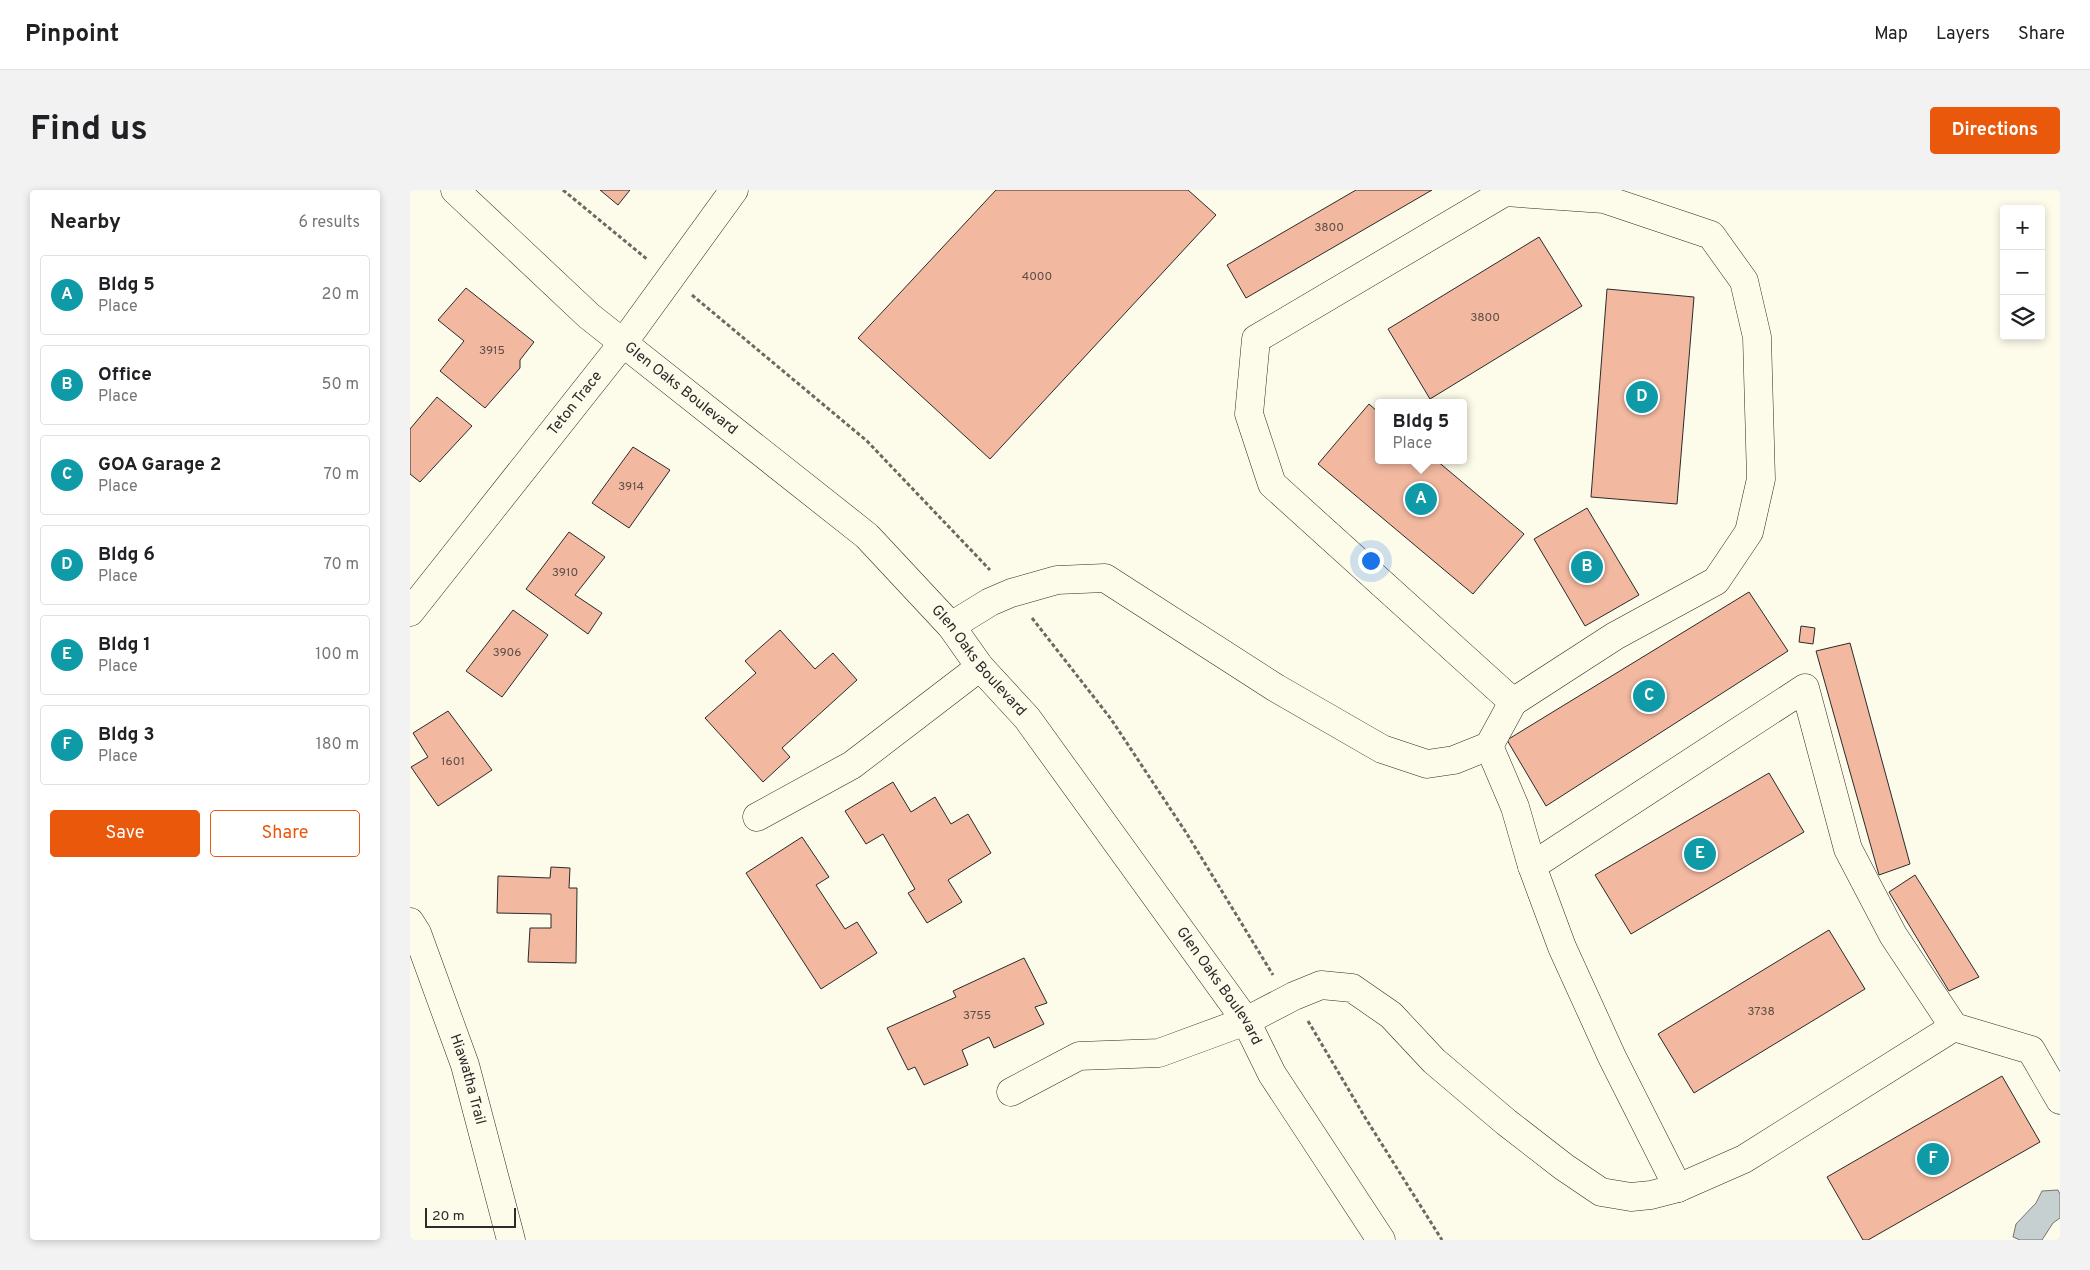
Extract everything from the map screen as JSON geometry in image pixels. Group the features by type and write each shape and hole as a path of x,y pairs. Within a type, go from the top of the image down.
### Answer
{"main road":[{"name":"Glen Oaks Boulevard","path":"455,190 589,316 867,536 951,626 980,667 1027,718 1246,1021 1272,1074 1381,1240"},
{"name":"Teton Trace","path":"410,612 623,343 734,190"},
{"path":"951,626 990,602 1011,593 1058,580 1105,578 1276,688 1382,748 1427,764 1454,760 1489,746 1513,702 1615,636 1716,581 1749,532 1761,479 1757,337 1744,281 1711,235 1604,199 1505,192 1256,339 1249,414 1272,484 1513,702"},
{"path":"758,817 852,765 980,667"},
{"path":"1532,866 1805,688 1848,849 1892,936 1954,1027 2032,1050 2060,1100"},
{"path":"1489,746 1515,808 1532,866 1562,946 1612,1057 1678,1188"},
{"name":"Hiawatha Trail","path":"410,922 417,933 465,1066 511,1240"},
{"path":"1011,1092 1079,1056 1159,1053 1246,1021 1320,985 1352,988 1391,1014 1434,1061 1506,1122 1564,1167 1601,1192 1631,1198 1651,1196 1678,1188 1744,1159 1954,1027"}],"path":[{"path":"563,190 867,441 1011,593 1112,719 1187,834 1280,986 1294,996 1366,1119 1442,1240"}],"shaded area":[{"path":"2058,1190 2060,1194 2060,1218 2053,1223 2042,1240 2020,1240 2013,1237 2016,1224 2036,1203 2042,1191"}],"building":[{"path":"600,190 630,190 618,205"},
{"path":"996,190 1188,190 1216,215 990,459 858,338"},
{"path":"1356,190 1432,190 1246,298 1227,265"},
{"path":"1539,237 1582,306 1430,399 1388,329"},
{"path":"466,288 534,342 520,360 520,368 485,408 440,371 464,341 438,320"},
{"path":"1607,289 1694,297 1677,504 1591,497"},
{"path":"437,397 472,426 420,482 410,474 410,429"},
{"path":"1369,404 1375,409 1375,464 1441,464 1524,534 1473,594 1318,464"},
{"path":"633,447 670,470 629,528 592,503"},
{"path":"1587,508 1639,595 1585,626 1534,539"},
{"path":"569,532 605,557 575,595 602,613 588,634 526,589"},
{"path":"1749,592 1788,651 1546,806 1507,740"},
{"path":"513,610 548,635 502,697 466,671"},
{"path":"1801,626 1815,628 1813,644 1799,642"},
{"path":"780,630 815,669 833,653 857,680 782,748 790,757 763,782 705,718 756,673 745,661"},
{"path":"1850,643 1910,864 1879,875 1816,651"},
{"path":"448,711 492,770 438,806 411,767 428,757 413,733"},
{"path":"1769,773 1804,832 1631,934 1595,875"},
{"path":"893,782 911,812 935,797 951,824 968,814 991,853 948,880 962,902 927,923 908,893 915,889 883,834 866,844 845,811"},
{"path":"802,837 829,877 816,885 845,929 857,922 877,953 821,989 746,873"},
{"path":"551,867 570,868 569,888 577,888 576,963 528,962 530,928 551,928 551,914 497,913 498,876 550,878"},
{"path":"1915,875 1979,977 1949,991 1889,892"},
{"path":"1829,930 1865,989 1694,1093 1658,1034"},
{"path":"1024,958 1047,1003 1035,1007 1044,1024 994,1048 989,1037 962,1050 968,1065 924,1085 915,1067 908,1070 887,1028 956,997 953,991"},
{"path":"2002,1076 2040,1142 1868,1240 1863,1240 1827,1177"}],"place":[{"name":"Bldg 6","path":"1642,397"},
{"name":"Bldg 5","path":"1421,499"},
{"name":"Office","path":"1587,567"},
{"name":"GOA Garage 2","path":"1649,696"},
{"name":"Bldg 1","path":"1700,854"},
{"name":"Bldg 3","path":"1933,1159"}]}
